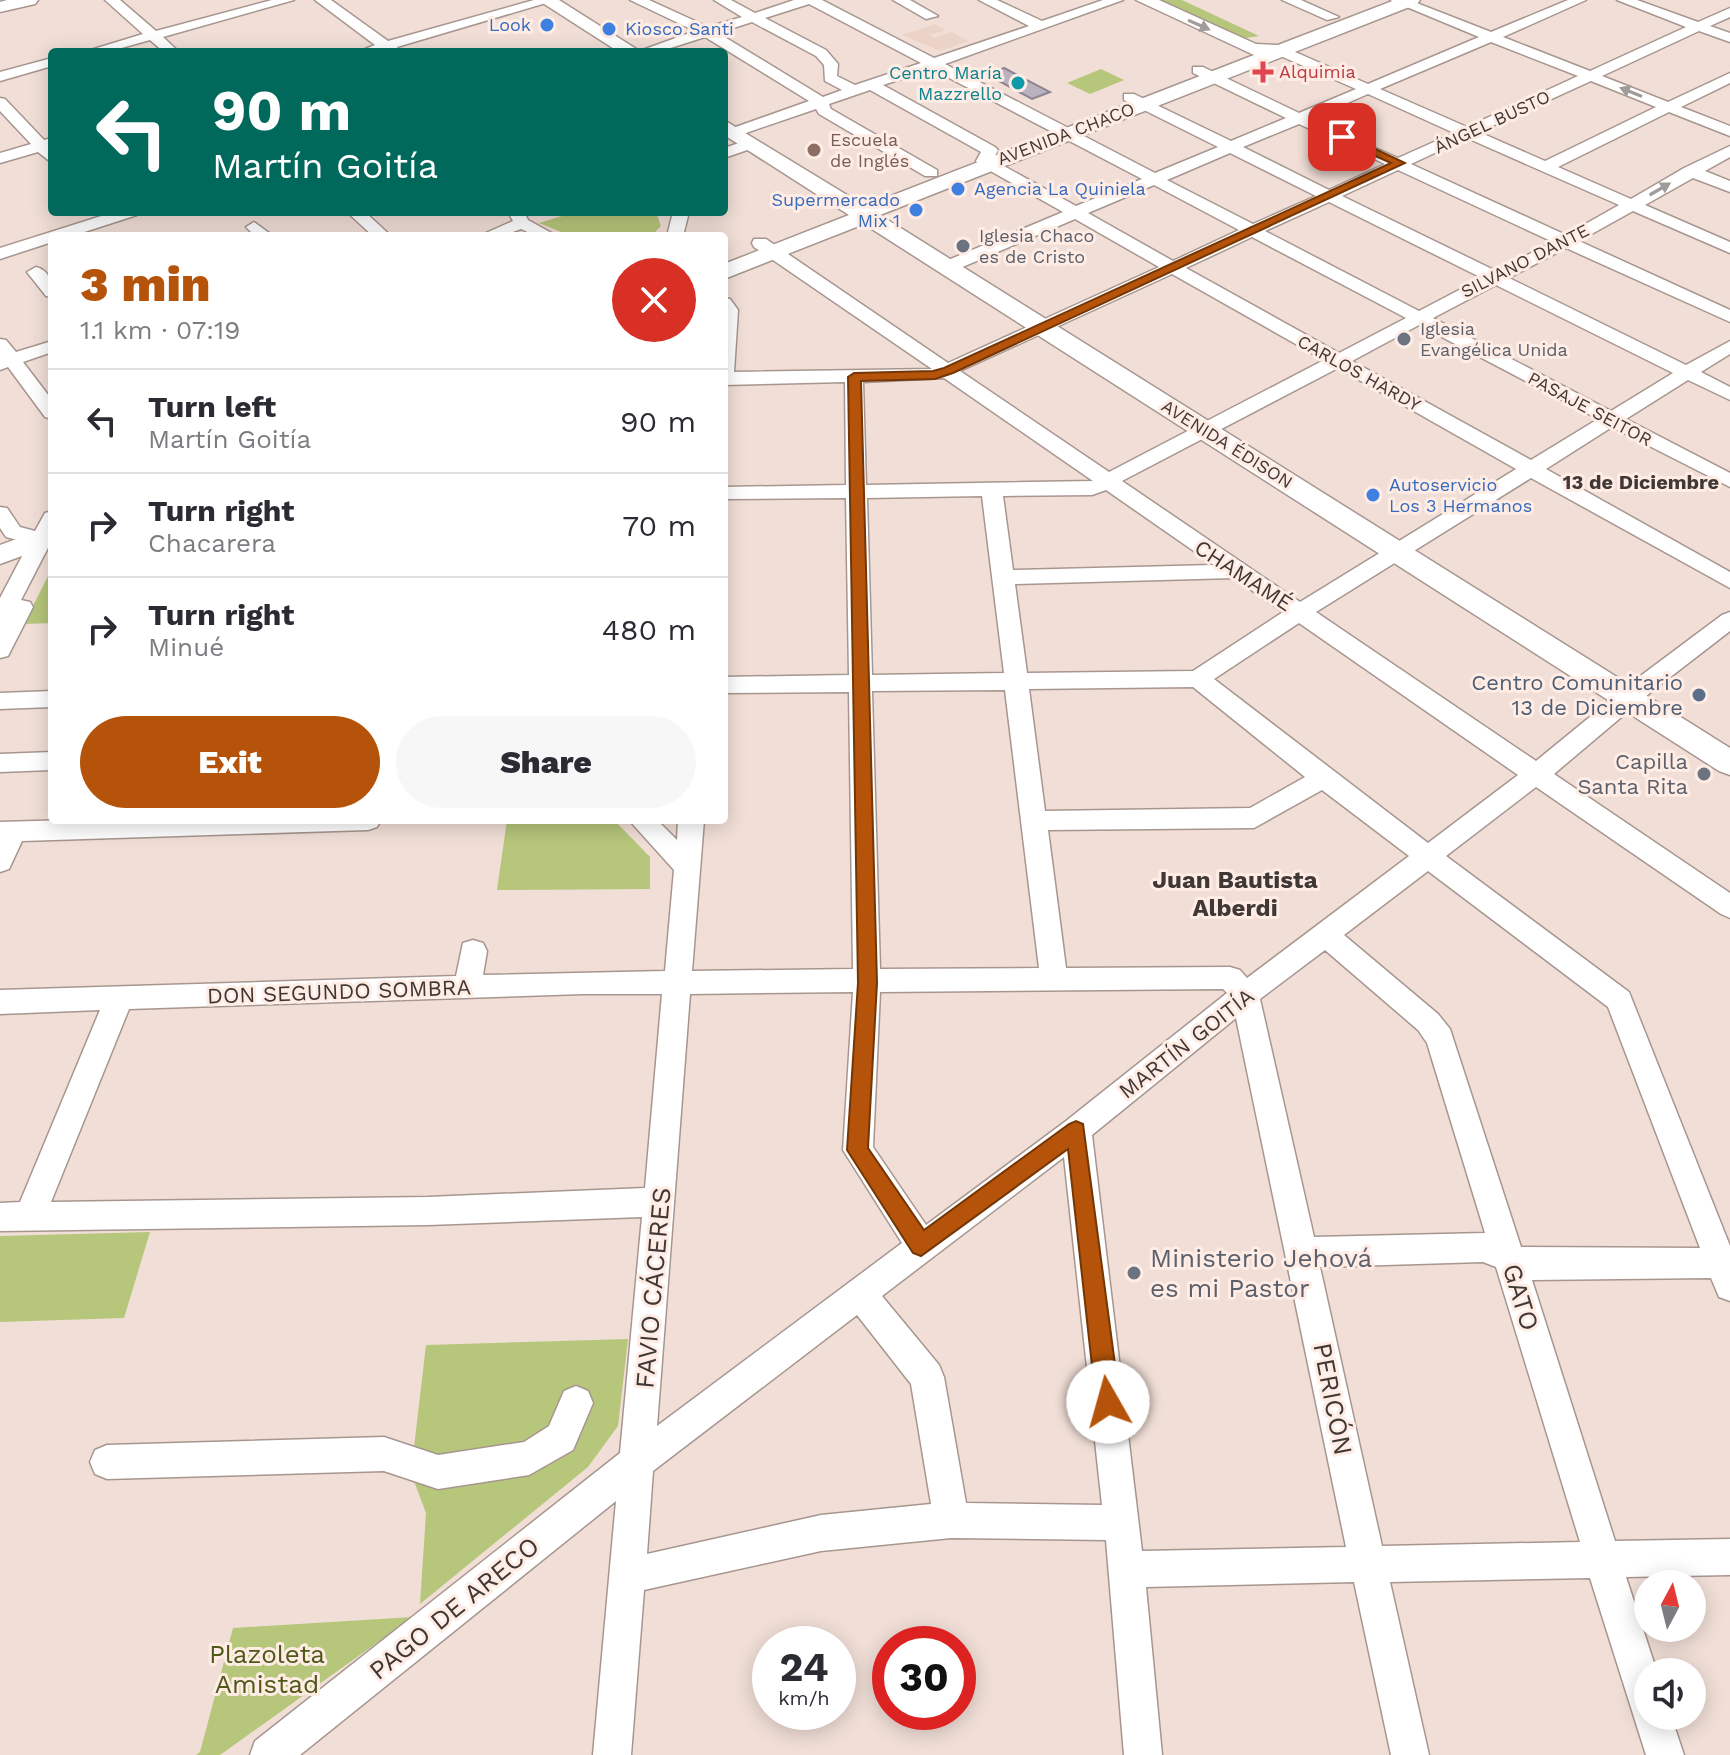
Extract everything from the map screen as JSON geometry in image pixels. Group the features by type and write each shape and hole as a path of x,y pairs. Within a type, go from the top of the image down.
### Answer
{"main road":[{"path":"0,7 29,0"},
{"path":"1145,0 1253,49 1279,45"},
{"path":"1185,0 1279,45"},
{"name":"AVENIDA CHACO","path":"1279,45 1332,17 1375,0"},
{"path":"540,1 600,48"},
{"path":"540,1 625,48"},
{"name":"AVENIDA CHACO","path":"728,270 767,248 1060,129 1403,1"},
{"name":"AVENIDA CHACO","path":"1204,74 1253,49"},
{"name":"AVENIDA ÉDISON","path":"740,132 866,207 1636,693 1730,763"},
{"name":"AVENIDA CHACO","path":"866,207 931,173 990,157"},
{"name":"AVENIDA CHACO","path":"728,256 767,248"},
{"path":"3,535 48,532"},
{"name":"AVENIDA ÉDISON","path":"1636,693 1730,740"}],"street":[{"path":"112,0 168,48"},
{"path":"106,48 287,0"},
{"path":"322,0 389,48"},
{"path":"637,0 660,8 704,33 821,102 824,111 931,173"},
{"path":"721,0 821,53 831,64 830,78 855,91"},
{"path":"657,48 810,0 1060,129"},
{"path":"900,0 931,16"},
{"path":"993,3 1019,0"},
{"path":"740,132 1116,0"},
{"path":"1289,0 1332,17"},
{"path":"953,264 1579,0"},
{"path":"1624,0 1730,38"},
{"path":"393,48 540,1"},
{"path":"1403,1 1730,131"},
{"path":"993,3 1041,26"},
{"name":"ÁNGEL BUSTO","path":"728,379 935,375 1469,134 1730,12"},
{"path":"1279,45 1368,89 1730,248"},
{"path":"0,77 48,63"},
{"path":"1204,74 1730,317"},
{"path":"1546,167 1730,77"},
{"name":"CARLOS HARDY","path":"872,85 1076,212 1171,267 1730,581"},
{"path":"1136,100 1730,394"},
{"path":"0,102 48,149"},
{"name":"PASAJE SEITOR","path":"1060,129 1730,481"},
{"path":"0,158 48,149"},
{"name":"SILVANO DANTE","path":"728,493 1092,489 1567,241 1730,151"},
{"path":"1690,171 1730,187"},
{"path":"66,232 104,216"},
{"path":"107,216 121,232"},
{"path":"359,216 374,232"},
{"path":"494,232 519,218 542,232"},
{"path":"0,254 48,239"},
{"name":"CHAMAMÉ","path":"767,248 1730,907"},
{"path":"36,272 48,287"},
{"path":"0,344 6,362 48,409"},
{"path":"728,685 1198,679 1300,612 1730,346"},
{"path":"6,362 48,347"},
{"path":"854,377 867,983 858,1150 921,1245"},
{"path":"992,492 1054,980"},
{"path":"0,620 48,536"},
{"path":"0,650 48,537"},
{"path":"1003,577 1236,571"},
{"name":"MARTÍN GOITÍA","path":"638,1461 1076,1130 1245,995 1538,773 1730,620"},
{"path":"1198,679 1427,858 1619,1000 1725,1274 1526,1265 1484,1247 1304,1252"},
{"path":"0,701 48,699"},
{"path":"0,763 48,761"},
{"path":"1034,821 1254,818 1323,778"},
{"path":"0,862 7,832 248,824"},
{"path":"646,824 687,867"},
{"name":"FAVIO CÁCERES","path":"612,1755 691,824"},
{"name":"GATO","path":"1326,935 1428,1022 1440,1038 1634,1661"},
{"path":"468,986 473,951"},
{"name":"DON SEGUNDO SOMBRA","path":"0,1002 468,986 1230,978 1245,995"},
{"name":"PERICÓN","path":"1245,995 1304,1252 1366,1562 1410,1755"},
{"path":"119,999 15,1218 441,1211 660,1202"},
{"path":"1076,1130 1122,1523 1143,1755"},
{"path":"860,1293 927,1377 951,1520"},
{"path":"107,1462 384,1454 438,1472 529,1458 561,1438 576,1403"},
{"name":"PAGO DE ARECO","path":"281,1751 638,1461"},
{"path":"628,1576 821,1533 951,1520 1122,1523"},
{"path":"1126,1569 1730,1557"},
{"path":"1657,1730 1665,1755"}],"shaded area":[{"path":"935,24 946,30 930,35 934,38 952,32 969,41 940,51 902,35"}],"green space":[{"path":"1150,0 1182,0 1259,36 1240,39"},
{"path":"1101,69 1124,80 1090,94 1067,83"},
{"path":"562,216 657,216 661,226 655,232 561,232 539,223"},
{"path":"48,576 48,623 24,624"},
{"path":"506,824 618,824 650,857 650,889 497,890"},
{"path":"150,1232 124,1318 0,1322 0,1236"},
{"path":"628,1339 618,1426 588,1467 420,1604 426,1513 411,1473 426,1345"},
{"name":"Plazoleta Amistad","path":"413,1617 220,1755 196,1755 200,1752 233,1628"}],"building":[{"name":"Centro María Mazzrello","path":"1004,68 1050,92 1032,99 986,74"}],"place":[{"name":"Look","path":"547,25"},
{"name":"Kiosco Santi","path":"609,29"},
{"name":"Alquimia","path":"1263,72"},
{"name":"Centro María Mazzrello","path":"1018,83"},
{"name":"Escuela de Inglés","path":"814,150"},
{"name":"Agencia La Quiniela","path":"958,189"},
{"name":"Supermercado Mix 1","path":"916,210"},
{"name":"Iglesia Chaco es de Cristo","path":"963,246"},
{"name":"Iglesia Evangélica Unida","path":"1404,339"},
{"name":"Autoservicio Los 3 Hermanos","path":"1373,495"},
{"name":"Centro Comunitario 13 de Diciembre","path":"1699,695"},
{"name":"Capilla Santa Rita","path":"1704,774"},
{"name":"Ministerio Jehová es mi Pastor","path":"1134,1273"}],"district":[{"name":"13 de Diciembre","path":"1641,482"},
{"name":"Juan Bautista Alberdi","path":"1235,894"}],"route":[{"path":"1108,1402 1076,1130 921,1245 858,1150 867,983 854,377 935,375 948,370 1400,163 1342,137"}]}
